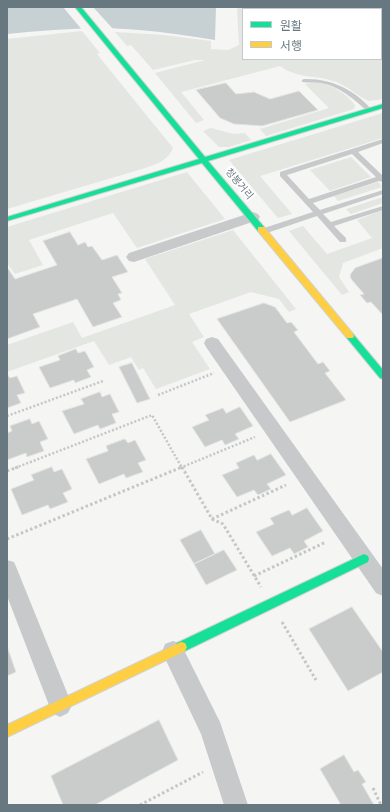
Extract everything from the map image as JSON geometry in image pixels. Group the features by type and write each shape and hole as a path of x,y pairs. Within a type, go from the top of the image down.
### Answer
{"street":[{"name":"청봉거리","path":"78,7 383,376"},
{"path":"7,219 383,106"},
{"path":"134,257 252,217"},
{"path":"212,343 383,586"},
{"path":"7,731 364,559"},
{"path":"7,569 60,705"},
{"path":"173,652 212,730 224,761 236,805"}],"lane":[{"path":"304,81 314,80 334,84 350,94 369,110"},
{"path":"343,240 282,174 383,141"},
{"path":"308,202 382,179 353,150"},
{"path":"264,231 383,192"},
{"path":"329,225 383,208"}],"path":[{"path":"158,395 229,367"},
{"path":"7,416 103,381"},
{"path":"7,471 152,415 212,519 223,524 316,680"},
{"path":"7,539 255,437"},
{"path":"212,519 286,485"},
{"path":"254,576 326,542"},
{"path":"140,805 224,761"},
{"path":"373,788 382,805"}],"shaded area":[{"path":"7,7 216,7 215,40 158,32 106,28 7,34"},
{"path":"237,7 330,8 242,8 242,60 382,60 383,26 383,99 369,101 336,82 294,73 280,66 181,92 204,120 196,123 155,73 205,60 195,60 153,70 131,45 127,46 115,32 164,35 211,41 211,49 228,50 239,45"},
{"path":"82,31 100,53 97,54 173,148 171,153 160,162 152,166 7,209 7,39"},
{"path":"318,82 333,87 343,93 355,105 354,109 266,136 260,129 329,108 305,84"},
{"path":"383,113 383,138 260,176 292,214 278,218 229,160"},
{"path":"211,128 234,134 245,133 251,140 229,147 219,147 203,131"},
{"path":"351,157 371,177 330,191 310,170"},
{"path":"187,172 225,219 137,248 113,213 29,240 43,265 15,274 7,263 7,227"},
{"path":"378,182 382,187 338,201 334,196"},
{"path":"383,197 383,203 351,214 346,209"},
{"path":"383,210 383,248 343,263 339,277 349,292 342,295 289,231 303,226 327,254 372,238 357,220"},
{"path":"233,230 296,309 289,312 279,299 251,292 189,314 204,337 192,342 210,369 156,389 143,368 139,370 131,357 109,365 94,341 7,372 7,345 73,322 82,338 175,305 145,259"}],"pier":[{"path":"63,7 93,7 114,30 83,31"}],"building":[{"path":"226,83 236,94 254,92 270,99 299,91 318,110 262,126 234,124 220,118 196,90"},
{"path":"70,232 78,245 85,242 88,247 92,246 102,260 117,255 128,272 112,277 122,293 118,294 121,300 113,303 122,317 93,327 77,299 33,314 40,327 7,339 7,267 15,279 57,265 43,241"},
{"path":"383,258 383,315 371,302 367,303 360,295 364,294 351,279 350,275 355,268"},
{"path":"264,303 275,307 287,323 291,322 298,330 294,332 318,364 323,362 330,371 325,373 346,400 290,422 217,319"},
{"path":"76,349 78,353 85,351 94,367 87,370 91,377 75,383 74,380 50,388 39,367 60,360 58,356"},
{"path":"132,363 150,399 137,403 119,367"},
{"path":"7,374 10,378 17,376 25,393 17,395 21,403 7,408"},
{"path":"100,392 102,397 110,394 119,412 112,414 116,423 100,429 98,425 74,434 62,411 84,404 81,399"},
{"path":"240,407 253,426 235,434 239,439 225,445 222,440 205,447 192,427 209,420 205,415 223,408 226,413"},
{"path":"30,419 32,424 39,421 48,439 40,442 44,451 27,457 26,453 7,460 7,433 12,431 10,426"},
{"path":"125,439 128,443 135,440 146,460 138,463 143,472 126,478 124,474 99,484 86,459 108,451 106,446"},
{"path":"271,454 286,475 267,484 271,489 258,495 254,490 237,497 222,475 239,468 236,463 254,455 257,460"},
{"path":"52,467 54,472 62,469 72,489 63,493 68,502 50,509 48,505 22,515 11,489 34,480 31,475"},
{"path":"307,508 323,531 304,541 308,547 294,554 290,548 272,556 256,532 274,524 270,518 289,510 292,515"},
{"path":"201,530 215,554 194,564 180,540"},
{"path":"224,550 237,570 206,585 194,564"},
{"path":"352,607 383,652 383,672 348,691 309,629"},
{"path":"7,646 16,672 7,676"},
{"path":"159,720 178,760 95,805 63,805 51,776"},
{"path":"344,755 354,772 358,770 366,782 362,784 374,805 341,805 320,769"}],"traffic: fast":[{"path":"78,7 261,229"},
{"path":"7,219 383,106"},
{"path":"350,336 383,376"},
{"path":"181,647 364,559"}],"traffic: slow":[{"path":"261,229 350,336"},
{"path":"7,731 181,647"}]}
